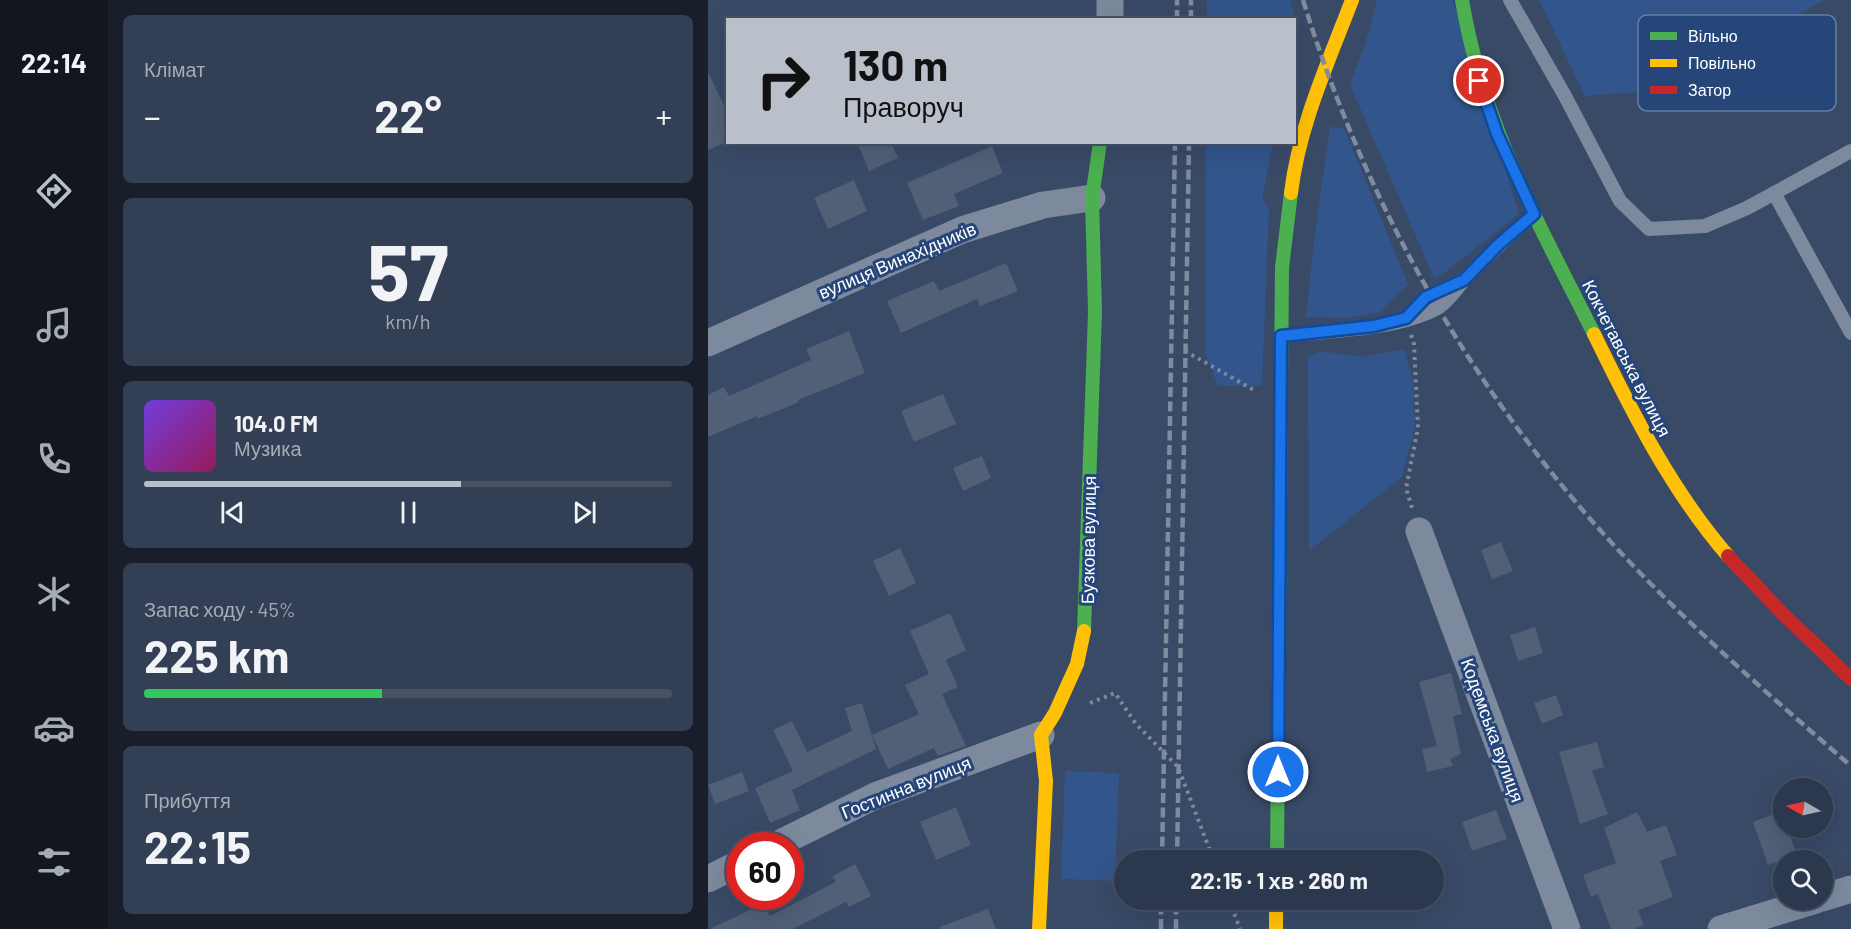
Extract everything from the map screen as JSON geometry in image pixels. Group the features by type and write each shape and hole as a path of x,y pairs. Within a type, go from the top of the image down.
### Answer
{"street":[{"path":"1110,0 1110,18"},
{"path":"1277,850 1282,267 1295,158 1306,122 1352,0"},
{"name":"Кокчетавська вулиця","path":"1462,0 1484,100 1497,134 1603,352 1668,474 1716,542 1771,604 1851,679"},
{"name":"Бузкова вулиця","path":"1048,724 1077,664 1085,625 1095,312 1092,198 1100,144"},
{"name":"вулиця Винахідників","path":"708,343 962,230 1043,205 1092,198"},
{"name":"Кодемська вулиця","path":"1419,531 1567,929"},
{"path":"1039,929 1048,724"},
{"name":"Гостинна вулиця","path":"802,832 875,796 1048,724"},
{"path":"708,879 726,870"},
{"path":"1833,895 1851,889"},
{"path":"1276,910 1276,929"},
{"path":"1721,929 1783,910"}],"lane":[{"path":"1510,0 1620,201 1648,229 1705,226 1851,151"},
{"path":"1774,192 1851,333"},
{"path":"1281,336 1374,326 1439,307 1452,296 1464,280 1498,245 1534,214"}],"path":[{"path":"1406,318 1413,344 1418,428 1406,488 1419,531"},
{"path":"1185,351 1280,407"},
{"path":"1048,724 1115,693 1136,724 1178,767 1210,850"},
{"path":"1233,910 1240,929"}],"shaded area":[{"path":"1207,0 1290,0 1295,18 1207,18"},
{"path":"1377,0 1453,0 1519,214 1435,280 1350,85 1366,41"},
{"path":"1539,0 1825,0 1796,15 1638,15 1638,92 1585,96"},
{"path":"1330,127 1344,128 1408,284 1381,312 1347,318 1306,317"},
{"path":"1206,144 1273,144 1262,199 1269,208 1262,386 1218,386 1205,352"},
{"path":"1404,349 1413,380 1415,427 1402,477 1309,551 1308,357 1321,351 1362,357"},
{"path":"1065,771 1119,773 1114,881 1061,879"}],"building":[{"path":"708,72 726,110 726,142 708,150"},
{"path":"858,144 892,144 898,158 869,171"},
{"path":"992,146 1003,173 954,194 959,206 923,220 907,183"},
{"path":"854,180 867,211 828,229 814,198"},
{"path":"1006,263 1018,291 980,306 977,299 901,333 887,301 934,281 939,291"},
{"path":"849,331 865,373 758,419 757,416 708,437 708,395 724,387 729,396 811,360 806,349"},
{"path":"943,394 956,424 914,442 901,411"},
{"path":"982,456 991,478 963,491 953,468"},
{"path":"1501,542 1513,571 1492,579 1481,550"},
{"path":"900,548 916,583 889,596 873,561"},
{"path":"950,613 966,650 946,660 958,687 942,694 966,746 938,756 934,748 888,769 872,735 919,714 905,685 929,674 910,631"},
{"path":"1535,627 1543,653 1518,661 1510,635"},
{"path":"1451,673 1462,714 1453,716 1461,754 1450,759 1453,766 1427,772 1422,749 1437,746 1419,682"},
{"path":"1556,695 1563,715 1542,724 1534,703"},
{"path":"862,703 876,749 792,790 800,810 770,823 755,788 793,771 773,730 792,721 807,752 852,731 845,708"},
{"path":"1597,742 1604,767 1592,771 1608,814 1580,824 1559,752"},
{"path":"742,772 749,791 715,804 708,785"},
{"path":"956,807 971,845 936,860 920,822"},
{"path":"1496,810 1507,839 1472,851 1462,822"},
{"path":"1637,812 1647,832 1666,825 1677,855 1660,861 1673,897 1638,910 1644,925 1634,929 1611,929 1598,894 1591,897 1583,875 1616,863 1604,828"},
{"path":"1773,814 1773,838 1791,838 1795,850 1773,850 1773,863 1768,865 1753,822"},
{"path":"855,864 871,896 849,907 846,902 793,929 710,929 749,910 767,910 770,916 782,910 804,910 804,898 836,882 833,876"},
{"path":"988,909 996,929 941,929 940,927"}],"railway":[{"path":"1177,0 1177,18"},
{"path":"1191,0 1191,18"},
{"path":"1303,0 1331,81 1363,161 1399,237 1440,312 1486,383 1535,452 1589,518 1672,605 1851,766"},
{"path":"1162,850 1175,144"},
{"path":"1177,850 1189,144"},
{"path":"1161,910 1161,929"},
{"path":"1176,910 1176,929"}],"traffic: fast":[{"path":"1462,0 1471,46 1498,132 1533,212 1594,334"},
{"path":"1084,631 1095,312 1092,198 1100,144"},
{"path":"1277,850 1282,267 1291,193"}],"traffic: slow":[{"path":"1291,193 1307,119 1352,0"},
{"path":"1594,334 1654,450 1688,504 1728,556"},
{"path":"1039,929 1046,781 1041,735 1055,713 1077,664 1084,631"},
{"path":"1276,910 1276,929"}],"traffic: jam":[{"path":"1728,556 1782,613 1851,679"}],"route":[{"path":"1278,772 1281,336 1374,326 1406,318 1426,297 1464,280 1498,245 1534,214 1497,134 1479,81"}]}
